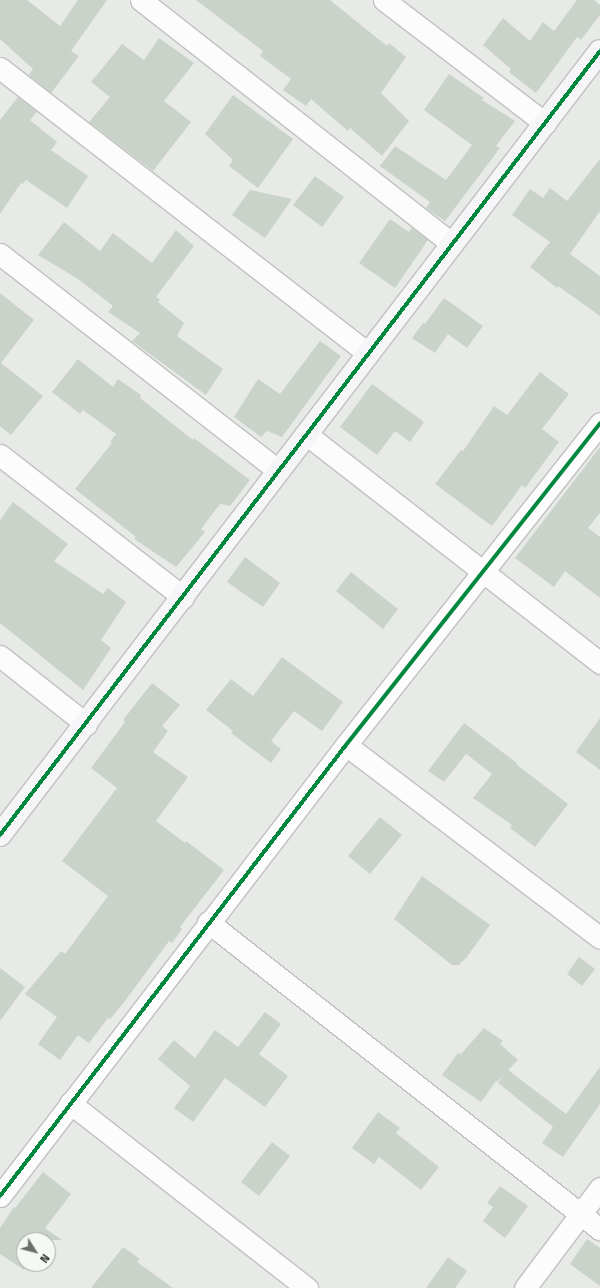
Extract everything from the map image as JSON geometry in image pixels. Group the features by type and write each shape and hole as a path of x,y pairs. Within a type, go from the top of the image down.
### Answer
{"street":[{"path":"141,0 451,244"},
{"path":"384,0 545,123"},
{"path":"0,834 86,724 451,244 600,52"},
{"path":"0,68 368,353"},
{"path":"0,254 279,470"},
{"path":"0,1196 208,922 600,423"},
{"path":"306,434 483,570 600,663"},
{"path":"0,455 183,597"},
{"path":"0,656 86,724"},
{"path":"346,745 600,938"},
{"path":"208,922 600,1229"},
{"path":"70,1103 307,1288"},
{"path":"525,1288 600,1188"}],"building":[{"path":"0,0 27,0 60,26 78,0 107,0 71,51 79,56 51,93 29,75 33,69 0,39"},
{"path":"196,0 330,0 387,46 389,43 406,57 381,93 409,121 382,156 350,128 348,131 311,99 306,106 283,90 291,79 260,56 263,51"},
{"path":"577,0 594,0 600,5 600,15 581,40 577,37 536,93 509,72 511,69 483,45 503,18 530,41 543,22 554,31"},
{"path":"159,38 194,63 164,101 191,122 153,171 89,122 110,97 91,82 122,44 144,60"},
{"path":"449,74 484,98 482,100 515,121 496,146 500,148 445,221 426,208 430,202 380,166 395,146 446,180 472,145 424,110"},
{"path":"233,95 293,139 258,188 229,166 233,160 205,134"},
{"path":"18,97 37,112 30,120 57,142 51,150 88,176 67,208 26,180 23,184 21,183 0,214 0,120"},
{"path":"600,159 600,211 570,254 600,276 600,316 558,286 557,288 530,267 550,242 512,215 530,189 543,198 550,188 567,201"},
{"path":"315,176 344,197 322,227 293,205"},
{"path":"250,190 292,199 265,238 232,215"},
{"path":"390,219 409,232 412,228 428,240 395,288 359,263"},
{"path":"64,222 100,251 113,233 152,263 176,230 194,246 156,297 160,300 158,302 184,323 177,336 223,369 206,395 132,341 140,333 108,312 113,306 78,279 38,255"},
{"path":"0,293 34,320 1,363 43,396 11,435 0,426"},
{"path":"444,298 483,326 467,348 448,334 435,353 412,338 423,323 425,324"},
{"path":"320,341 341,356 282,437 267,431 261,437 234,417 258,379 280,394"},
{"path":"78,359 113,387 118,379 141,395 140,398 193,440 194,438 250,480 230,506 220,504 201,529 205,532 176,567 134,539 136,537 75,489 112,443 110,442 116,434 83,410 80,414 52,392"},
{"path":"540,372 569,394 542,429 559,442 525,488 522,485 492,526 435,484 461,450 463,451 494,406 507,415"},
{"path":"372,384 424,422 410,442 395,431 377,455 340,427"},
{"path":"600,447 600,513 588,528 600,537 600,598 565,571 554,587 515,558"},
{"path":"13,502 68,544 54,561 103,594 108,588 126,602 101,640 111,648 83,690 0,623 0,520"},
{"path":"245,557 280,583 263,607 227,582"},
{"path":"351,572 398,609 383,629 336,591"},
{"path":"282,657 343,702 322,731 294,711 271,741 281,749 271,763 231,733 233,731 206,710 231,679 253,696"},
{"path":"152,683 180,705 162,726 168,731 153,752 188,777 156,821 185,843 186,841 224,870 180,927 182,929 172,943 169,941 110,1019 108,1018 89,1043 78,1035 60,1060 38,1044 57,1017 25,994 61,951 65,954 108,896 62,861 117,788 91,768 125,722 123,720"},
{"path":"600,718 600,770 576,752"},
{"path":"464,723 568,804 535,847 510,828 512,825 473,798 492,774 466,754 444,782 428,771"},
{"path":"380,817 402,835 370,874 348,856"},
{"path":"422,876 490,925 466,958 459,965 452,965 394,919"},
{"path":"579,957 595,969 582,986 567,974"},
{"path":"0,968 25,987 0,1021"},
{"path":"265,1012 281,1024 259,1054 288,1076 265,1107 225,1078 193,1122 174,1108 190,1086 158,1059 174,1040 195,1058 215,1030 238,1047"},
{"path":"484,1028 503,1041 500,1044 518,1060 508,1070 566,1114 600,1067 600,1104 563,1157 542,1143 553,1127 498,1083 505,1074 497,1082 496,1081 481,1102 442,1075 458,1053 461,1054"},
{"path":"378,1112 400,1128 396,1133 439,1167 421,1190 379,1157 374,1164 352,1148"},
{"path":"272,1142 290,1156 259,1196 241,1182"},
{"path":"43,1172 71,1194 45,1228 51,1232 16,1232 16,1265 0,1254 0,1228 14,1207 15,1208"},
{"path":"500,1186 528,1206 505,1238 483,1221 493,1207 487,1203"},
{"path":"56,1236 62,1240 56,1240"},
{"path":"587,1239 600,1248 600,1286 570,1264"},
{"path":"123,1247 140,1259 137,1262 173,1288 91,1288"},
{"path":"448,1257 467,1271 455,1288 426,1288"}],"cycle path":[{"path":"0,835 600,51"},
{"path":"0,1196 346,745 600,423"}]}
